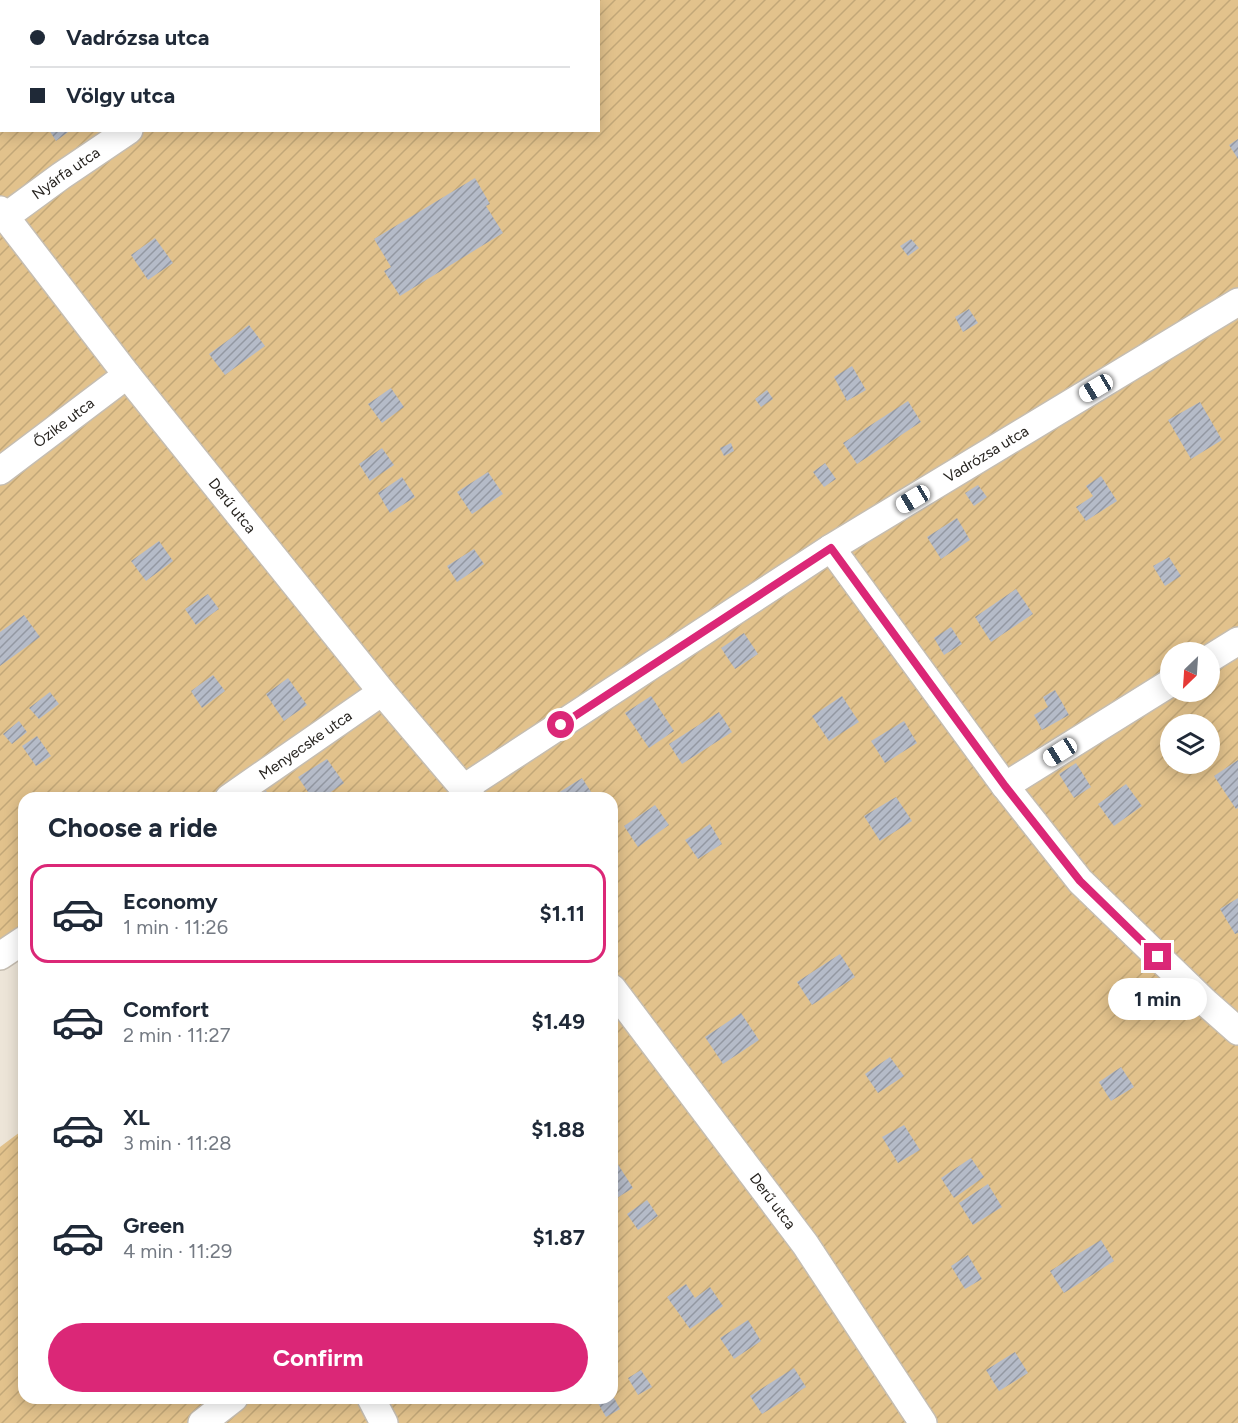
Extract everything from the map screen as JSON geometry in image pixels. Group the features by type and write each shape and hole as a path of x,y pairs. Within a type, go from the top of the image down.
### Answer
{"street":[{"name":"Nyárfa utca","path":"2,214 126,132"},
{"name":"Derű utca","path":"2,214 127,375 382,692 467,792"},
{"name":"Vadrózsa utca","path":"469,792 831,548 1238,302"},
{"name":"Őzike utca","path":"0,471 127,375"},
{"path":"831,548 1005,786 1080,881 1238,1031"},
{"path":"1220,652 1238,641"},
{"path":"1005,786 1160,689"},
{"name":"Menyecske utca","path":"238,792 382,692"},
{"path":"0,956 18,944"},
{"name":"Derű utca","path":"618,996 805,1244 923,1423"},
{"path":"202,1423 226,1404"},
{"path":"374,1404 384,1423"}],"shaded area":[{"path":"600,0 1238,0 1238,1423 0,1423 0,1147 18,1134 18,1404 618,1404 618,792 18,792 18,958 0,971 0,132 600,132"}],"building":[{"path":"50,132 68,132 56,141"},
{"path":"1238,139 1238,159 1229,145"},
{"path":"475,178 490,204 486,206 503,233 400,296 384,271 391,267 374,239"},
{"path":"155,238 173,263 148,280 131,255"},
{"path":"911,239 919,248 908,256 900,246"},
{"path":"969,309 978,323 963,332 955,317"},
{"path":"249,325 265,346 225,375 209,354"},
{"path":"852,366 866,390 847,401 834,377"},
{"path":"391,388 404,407 382,423 368,404"},
{"path":"767,390 773,399 761,407 755,399"},
{"path":"908,401 921,422 857,464 843,443"},
{"path":"1200,402 1222,440 1191,459 1168,420"},
{"path":"731,443 734,451 724,456 720,448"},
{"path":"382,448 394,465 370,481 359,464"},
{"path":"825,463 836,479 824,487 813,472"},
{"path":"488,472 503,494 472,514 457,492"},
{"path":"1101,476 1117,501 1086,521 1076,507 1093,496 1086,486"},
{"path":"402,477 415,497 390,513 378,493"},
{"path":"978,485 987,497 974,506 965,493"},
{"path":"957,518 970,540 941,559 927,537"},
{"path":"159,541 173,561 146,581 131,561"},
{"path":"474,549 484,564 457,582 447,566"},
{"path":"1169,557 1181,576 1165,586 1153,566"},
{"path":"1016,589 1033,614 991,642 975,617"},
{"path":"208,594 219,609 196,625 185,609"},
{"path":"24,615 40,637 0,666 0,632"},
{"path":"951,627 962,644 944,655 934,638"},
{"path":"744,633 758,654 735,669 721,648"},
{"path":"213,675 225,691 202,708 191,691"},
{"path":"288,678 307,705 284,721 266,694"},
{"path":"1055,690 1069,715 1042,730 1034,715 1048,707 1043,697"},
{"path":"50,692 59,704 39,719 29,708"},
{"path":"651,696 674,731 649,748 625,713"},
{"path":"842,696 859,722 829,741 812,716"},
{"path":"719,712 732,732 682,764 669,744"},
{"path":"19,721 27,732 12,744 3,734"},
{"path":"904,721 917,743 885,763 871,741"},
{"path":"37,736 51,756 36,766 22,746"},
{"path":"327,759 344,783 331,792 308,792 298,777"},
{"path":"1238,760 1238,808 1236,809 1214,776"},
{"path":"1076,763 1091,787 1074,798 1059,774"},
{"path":"582,778 591,792 560,792"},
{"path":"1126,784 1142,806 1114,826 1098,804"},
{"path":"261,785 267,792 251,792"},
{"path":"896,797 912,821 880,841 864,816"},
{"path":"655,805 669,825 638,847 624,826"},
{"path":"710,824 722,844 698,859 685,840"},
{"path":"1238,898 1238,933 1235,934 1220,909"},
{"path":"840,954 855,977 812,1005 797,982"},
{"path":"741,1013 759,1040 723,1064 705,1037"},
{"path":"890,1057 904,1076 878,1093 865,1074"},
{"path":"1121,1067 1134,1087 1111,1101 1099,1082"},
{"path":"904,1125 920,1150 898,1163 882,1137"},
{"path":"971,1158 984,1177 954,1198 941,1178"},
{"path":"618,1164 633,1188 618,1197"},
{"path":"988,1184 1002,1207 973,1225 959,1203"},
{"path":"647,1200 658,1216 638,1230 627,1214"},
{"path":"1101,1240 1114,1261 1064,1293 1050,1271"},
{"path":"968,1255 982,1279 965,1289 951,1266"},
{"path":"686,1284 695,1298 710,1287 723,1306 690,1329 667,1297"},
{"path":"748,1320 761,1341 734,1359 720,1338"},
{"path":"1015,1352 1028,1373 999,1391 986,1370"},
{"path":"794,1368 806,1387 762,1414 750,1396"},
{"path":"641,1370 652,1387 638,1395 628,1378"},
{"path":"598,1404 617,1404 620,1409 606,1417"}],"route":[{"path":"561,725 831,548 1005,786 1080,881 1158,957"}]}
